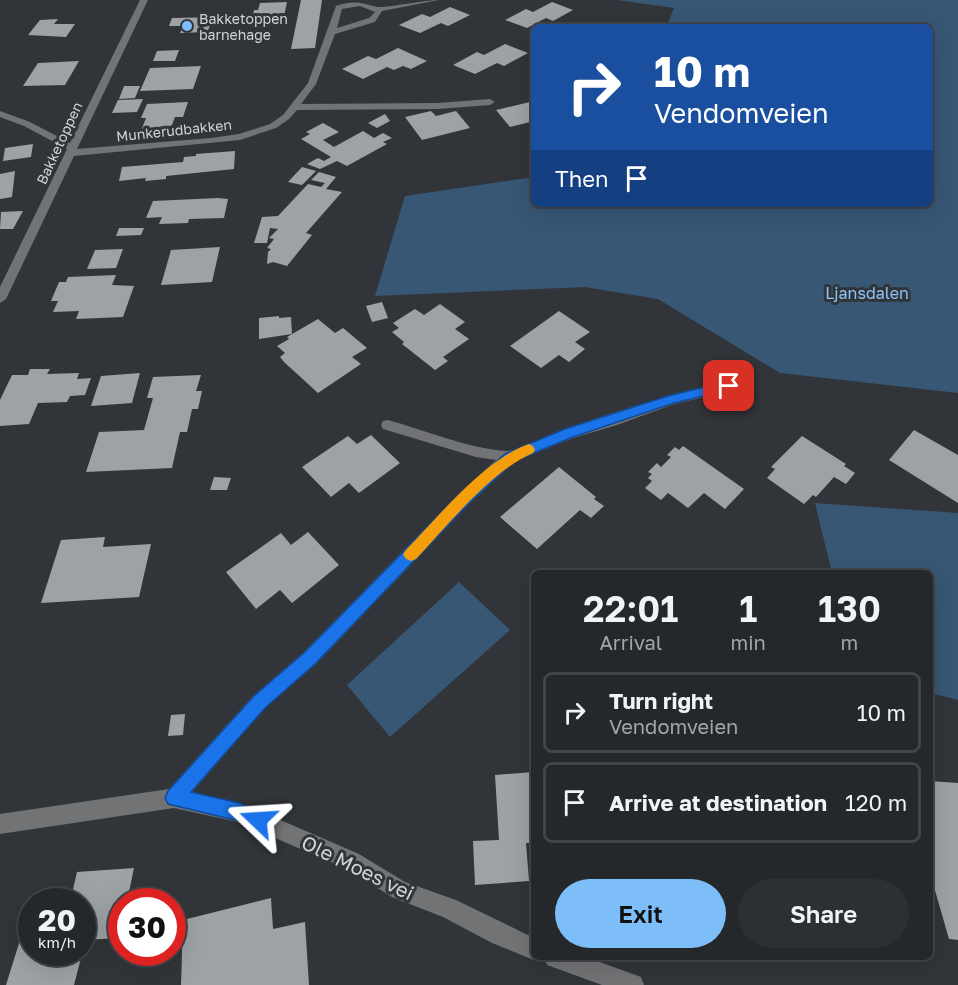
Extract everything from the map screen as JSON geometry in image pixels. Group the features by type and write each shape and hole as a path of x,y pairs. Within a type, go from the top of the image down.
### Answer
{"street":[{"name":"Bakketoppen","path":"0,299 144,0"},
{"path":"332,32 372,20 378,16 377,9 435,0"},
{"name":"Munkerudbakken","path":"71,151 240,137 273,126 286,117 312,84 339,8 357,4 377,9"},
{"path":"295,107 438,106 490,102"},
{"path":"0,114 27,124 71,151"},
{"path":"30,235 46,234"},
{"path":"174,798 259,702 310,658 464,499 510,457 570,433 612,421 672,399 729,386"},
{"path":"388,425 476,451 510,457"},
{"name":"Ole Moes vei","path":"0,824 174,798 239,812 352,861 399,890 448,908 500,935 531,948"},
{"path":"563,960 633,985"}],"green space":[{"name":"Ljansdalen","path":"617,0 958,0 958,393 780,373 658,299 585,287 375,296 405,196 531,177 531,207 933,207 933,24 667,24 674,8"},
{"path":"815,503 958,513 958,700 933,694 933,570 831,570"},
{"path":"459,582 510,630 390,737 347,685"}],"building":[{"path":"301,0 322,0 315,48 291,49"},
{"path":"287,2 283,21 255,22 257,15 253,15 254,10 258,10 260,3"},
{"path":"552,2 573,10 553,21 546,18 527,28 505,20 526,9 533,12"},
{"path":"450,7 470,15 448,26 441,23 420,33 399,25 422,14 430,17"},
{"path":"224,17 221,25 210,26 207,32 180,33 183,26 169,26 172,18"},
{"path":"58,19 54,24 75,24 66,37 28,35 40,20"},
{"path":"505,44 528,53 504,66 497,63 475,74 453,65 477,52 484,55"},
{"path":"398,48 427,61 411,69 403,66 394,70 387,67 363,79 342,69 368,56 376,59"},
{"path":"179,50 175,61 153,61 157,51"},
{"path":"79,61 65,85 23,86 38,63"},
{"path":"201,66 193,89 140,91 150,68"},
{"path":"124,86 140,86 135,98 119,99"},
{"path":"143,99 137,112 112,113 118,100"},
{"path":"188,102 183,117 175,117 170,130 141,131 146,118 141,118 147,104"},
{"path":"531,102 531,122 510,127 496,110"},
{"path":"431,111 436,116 456,111 470,128 422,140 405,117"},
{"path":"385,114 390,121 377,128 368,123"},
{"path":"323,123 339,132 323,140 334,147 363,131 374,138 383,133 392,138 383,142 387,144 347,166 337,161 320,169 307,164 318,158 324,161 331,157 301,139 310,134 306,132"},
{"path":"33,144 31,157 3,161 5,148"},
{"path":"235,151 234,169 166,176 166,179 145,181 146,178 119,181 122,167 183,162 184,157 196,156 196,154"},
{"path":"302,167 316,171 302,185 288,182"},
{"path":"15,171 12,197 0,199 0,174"},
{"path":"319,172 336,177 326,189 342,192 306,233 312,235 287,266 273,262 267,264 268,252 271,249 267,248 274,239 269,238 278,229 270,228 267,243 254,243 262,217 278,216 308,184 321,187 325,183 311,180"},
{"path":"228,199 224,218 189,219 188,223 159,224 162,217 146,218 153,201"},
{"path":"23,211 13,229 0,229 1,212"},
{"path":"119,228 144,228 141,235 116,236"},
{"path":"220,247 212,282 161,285 171,250"},
{"path":"123,249 116,268 87,269 95,250"},
{"path":"116,275 112,285 134,286 123,317 76,319 79,311 53,312 58,301 51,301 59,282 66,282 68,277"},
{"path":"382,302 388,318 372,322 366,306"},
{"path":"440,304 465,322 455,329 469,339 443,357 448,361 435,370 402,344 404,342 392,332 399,328 393,323 415,309 424,315"},
{"path":"559,311 590,332 575,342 585,349 569,362 559,355 541,368 510,346"},
{"path":"279,316 279,318 291,317 292,334 259,339 259,318"},
{"path":"318,319 335,333 343,328 367,348 352,357 361,364 318,393 284,362 280,357 285,353 277,346 289,339 287,337"},
{"path":"30,369 50,369 47,374 79,373 77,379 91,378 85,395 70,396 67,402 38,403 29,424 0,426 0,400 12,375 28,375"},
{"path":"140,373 132,403 91,406 101,376"},
{"path":"201,375 196,391 202,391 198,409 192,409 187,432 180,432 172,468 86,472 99,432 144,430 153,398 147,398 153,377"},
{"path":"914,430 958,455 958,503 889,460"},
{"path":"371,435 400,463 359,493 349,483 331,497 302,467 348,436 357,444"},
{"path":"802,436 846,464 844,466 855,473 846,484 834,477 816,497 813,495 804,504 767,478 775,469 771,467"},
{"path":"683,446 744,489 725,509 704,493 688,508 668,493 661,500 645,488 652,481 648,478 652,474 648,472 657,463 661,467 671,457 667,455 675,447 679,450"},
{"path":"559,467 604,506 591,518 580,510 537,549 500,517"},
{"path":"214,477 231,478 227,490 210,490"},
{"path":"308,532 339,565 292,603 280,590 256,609 226,572 281,533 291,545"},
{"path":"105,537 103,547 151,544 139,597 41,603 61,540"},
{"path":"185,714 183,735 168,736 171,715"},
{"path":"531,772 531,843 526,843 529,881 475,885 473,841 499,840 495,775"},
{"path":"933,781 958,783 958,940 949,939 933,883"},
{"path":"134,868 130,888 108,888 108,939 96,939 96,888 73,888 77,872"},
{"path":"271,898 273,929 305,922 309,985 181,985 182,966 186,966 186,919"},
{"path":"18,947 18,966 79,966 74,985 6,985"}],"slow traffic":[{"path":"411,554 464,499 510,457 529,450"}],"place":[{"name":"Bakketoppen barnehage","path":"187,26"}],"route":[{"path":"258,820 239,812 174,798 259,702 310,658 464,499 510,457 570,433 612,421 672,399 729,386"}]}
